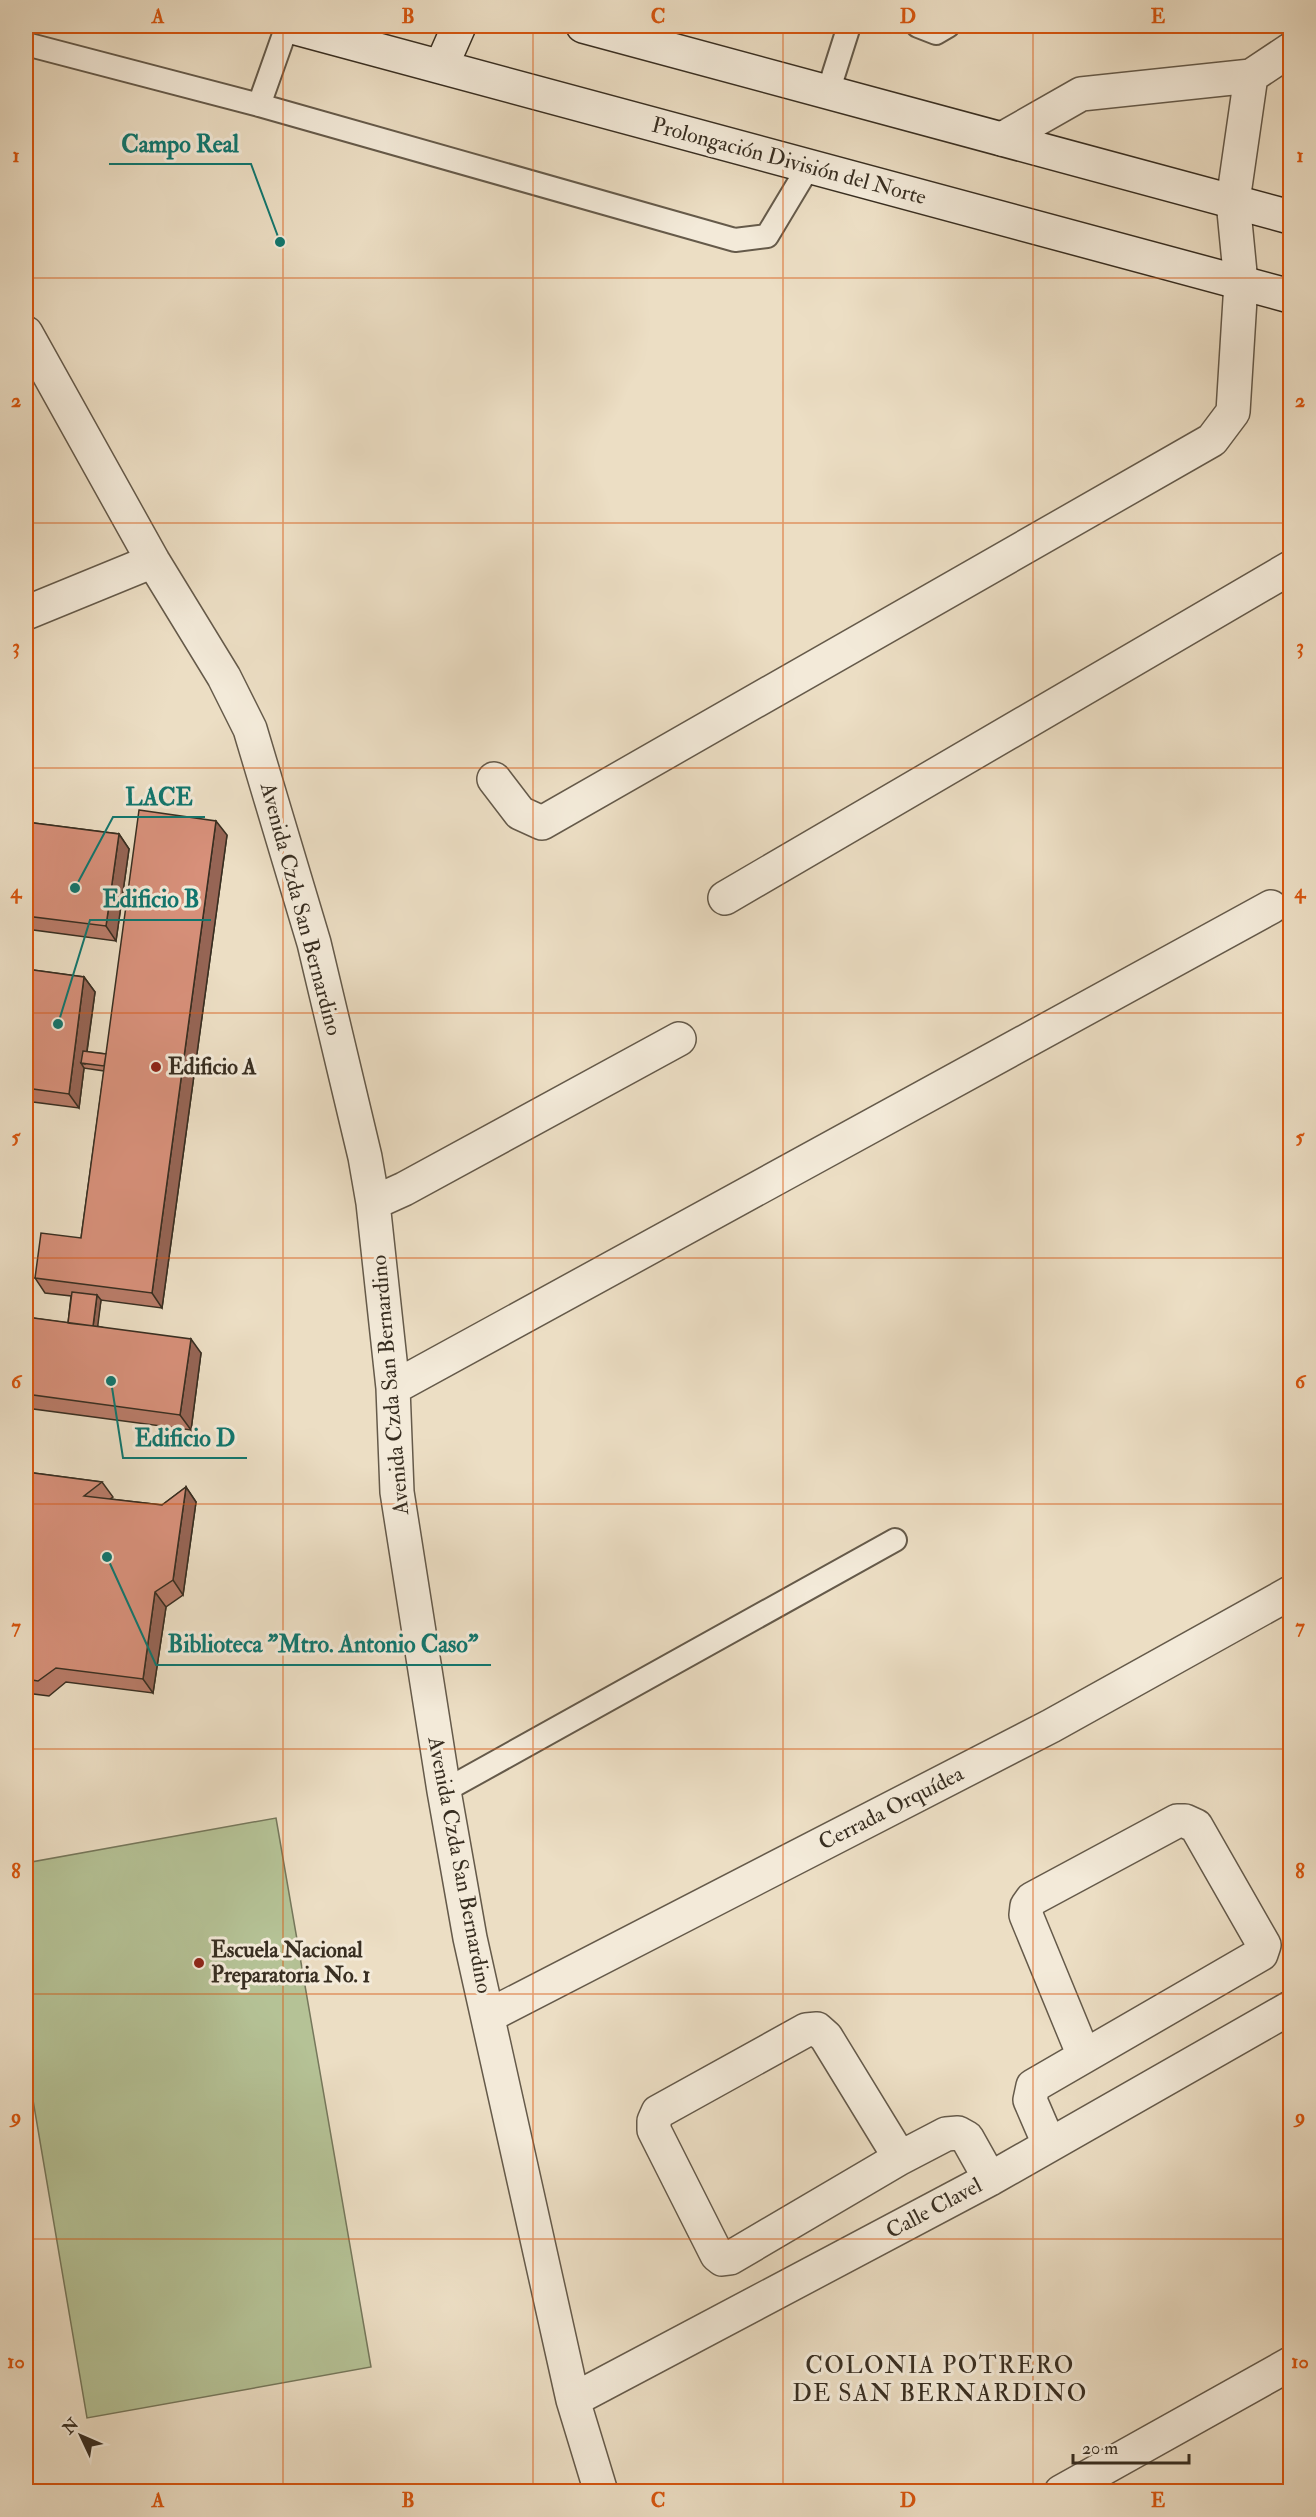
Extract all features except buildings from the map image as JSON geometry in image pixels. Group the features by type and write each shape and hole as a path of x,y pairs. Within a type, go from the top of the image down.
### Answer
{"street":[{"name":"Prolongación División del Norte","path":"288,26 1290,296"},
{"path":"441,67 459,26"},
{"path":"593,27 1290,217"},
{"path":"1002,139 1081,94 1251,76 1290,50"},
{"path":"494,779 519,813 542,822 1212,440 1233,412 1241,283 1233,201 1251,76"},
{"name":"Avenida Czda San Bernardino","path":"26,333 153,561 224,677 250,729 314,943 365,1157 373,1203 393,1388 397,1492 444,1791 471,1938 573,2400 601,2492"},
{"path":"26,613 153,561"},
{"path":"725,898 1290,568"},
{"path":"393,1388 1270,907"},
{"path":"373,1203 404,1189 679,1039"},
{"name":"Cerrada Orquídea","path":"489,2016 1041,1731 1290,1593"},
{"path":"1049,2144 1030,2100 1033,2086 1262,1954 1264,1945 1196,1826 1185,1821 1177,1821 1032,1899 1027,1906 1026,1915 1084,2056"},
{"name":"Calle Clavel","path":"573,2400 990,2179 1290,2008"},
{"path":"900,2158 826,2037 817,2029 806,2030 658,2112 654,2121 654,2130 717,2255 722,2259 730,2258 900,2158 946,2134 958,2133 967,2138 990,2179"},
{"path":"1060,2492 1290,2364"}],"lane":[{"path":"259,105 288,26"},
{"path":"828,92 849,26"},
{"path":"918,26 936,33 948,26"},
{"path":"26,44 259,105 735,240 767,236 810,166"},
{"path":"444,1791 895,1540"}],"green space":[{"path":"276,1818 371,2367 87,2418 26,2059 26,1863"}],"place":[{"name":"Campo Real","path":"280,242"},
{"name":"LACE","path":"75,888"},
{"name":"Edificio B","path":"58,1024"},
{"name":"Edificio A","path":"156,1067"},
{"name":"Edificio D","path":"111,1381"},
{"name":"Biblioteca \"Mtro. Antonio Caso\"","path":"107,1557"},
{"name":"Escuela Nacional Preparatoria No. 1","path":"199,1963"}],"district":[{"name":"COLONIA POTRERO DE SAN BERNARDINO","path":"940,2379"}]}
